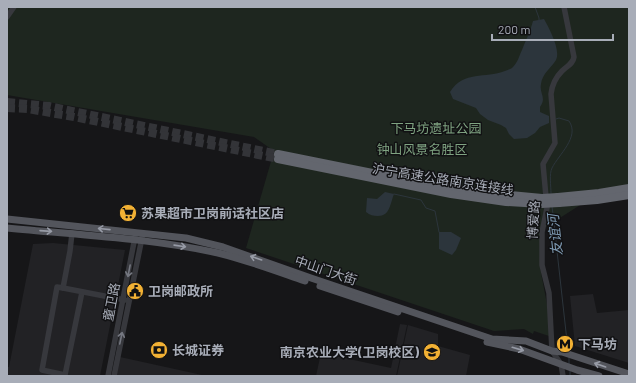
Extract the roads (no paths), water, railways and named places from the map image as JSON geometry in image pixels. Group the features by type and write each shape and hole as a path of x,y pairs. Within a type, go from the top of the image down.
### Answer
{"highway":[{"name":"沪宁高速公路南京连接线","path":"278,156 451,194 506,202 596,200 629,195"},
{"name":"沪宁高速公路南京连接线","path":"558,200 629,188"}],"main road":[{"name":"中山门大街","path":"7,219 186,238 223,247 492,339 526,341 552,351 562,352 629,374"},
{"name":"中山门大街","path":"7,228 72,233 138,241 219,254 242,260 488,342 519,349 577,370 599,376"}],"street":[{"path":"7,17 14,7"},
{"name":"博爱路","path":"552,351 549,293 542,264 542,232 548,208 543,164 555,143 551,94 553,84 562,71 572,63 574,57 564,7"},
{"path":"63,288 72,233"},
{"name":"童卫路","path":"108,376 126,300 139,233"},
{"path":"82,292 65,375 42,370 57,287 126,300"},
{"name":"童卫路","path":"114,376 126,300"},
{"path":"552,351 562,364 563,376"}],"waterway":[{"name":"友谊河","path":"535,7 539,22"},
{"name":"友谊河","path":"551,193 550,177 552,168 567,145 572,133 572,127 569,121 559,118 556,119"},
{"path":"394,194 421,200 426,208 435,211 439,232"},
{"name":"友谊河","path":"552,206 568,350"},
{"name":"友谊河","path":"569,357 569,364"},
{"name":"友谊河","path":"570,371 570,376"}],"tunnel":[{"path":"7,102 49,106 278,154"},
{"path":"7,108 27,109 74,117 278,159"}],"place":[{"name":"苏果超市卫岗前话社区店","path":"128,213"},
{"name":"卫岗邮政所","path":"135,291"},
{"name":"下马坊","path":"565,344"},
{"name":"长城证券","path":"159,350"},
{"name":"南京农业大学(卫岗校区)","path":"432,352"}],"park label":[{"name":"下马坊遗址公园","path":"436,128"},
{"name":"钟山风景名胜区","path":"422,149"}]}
